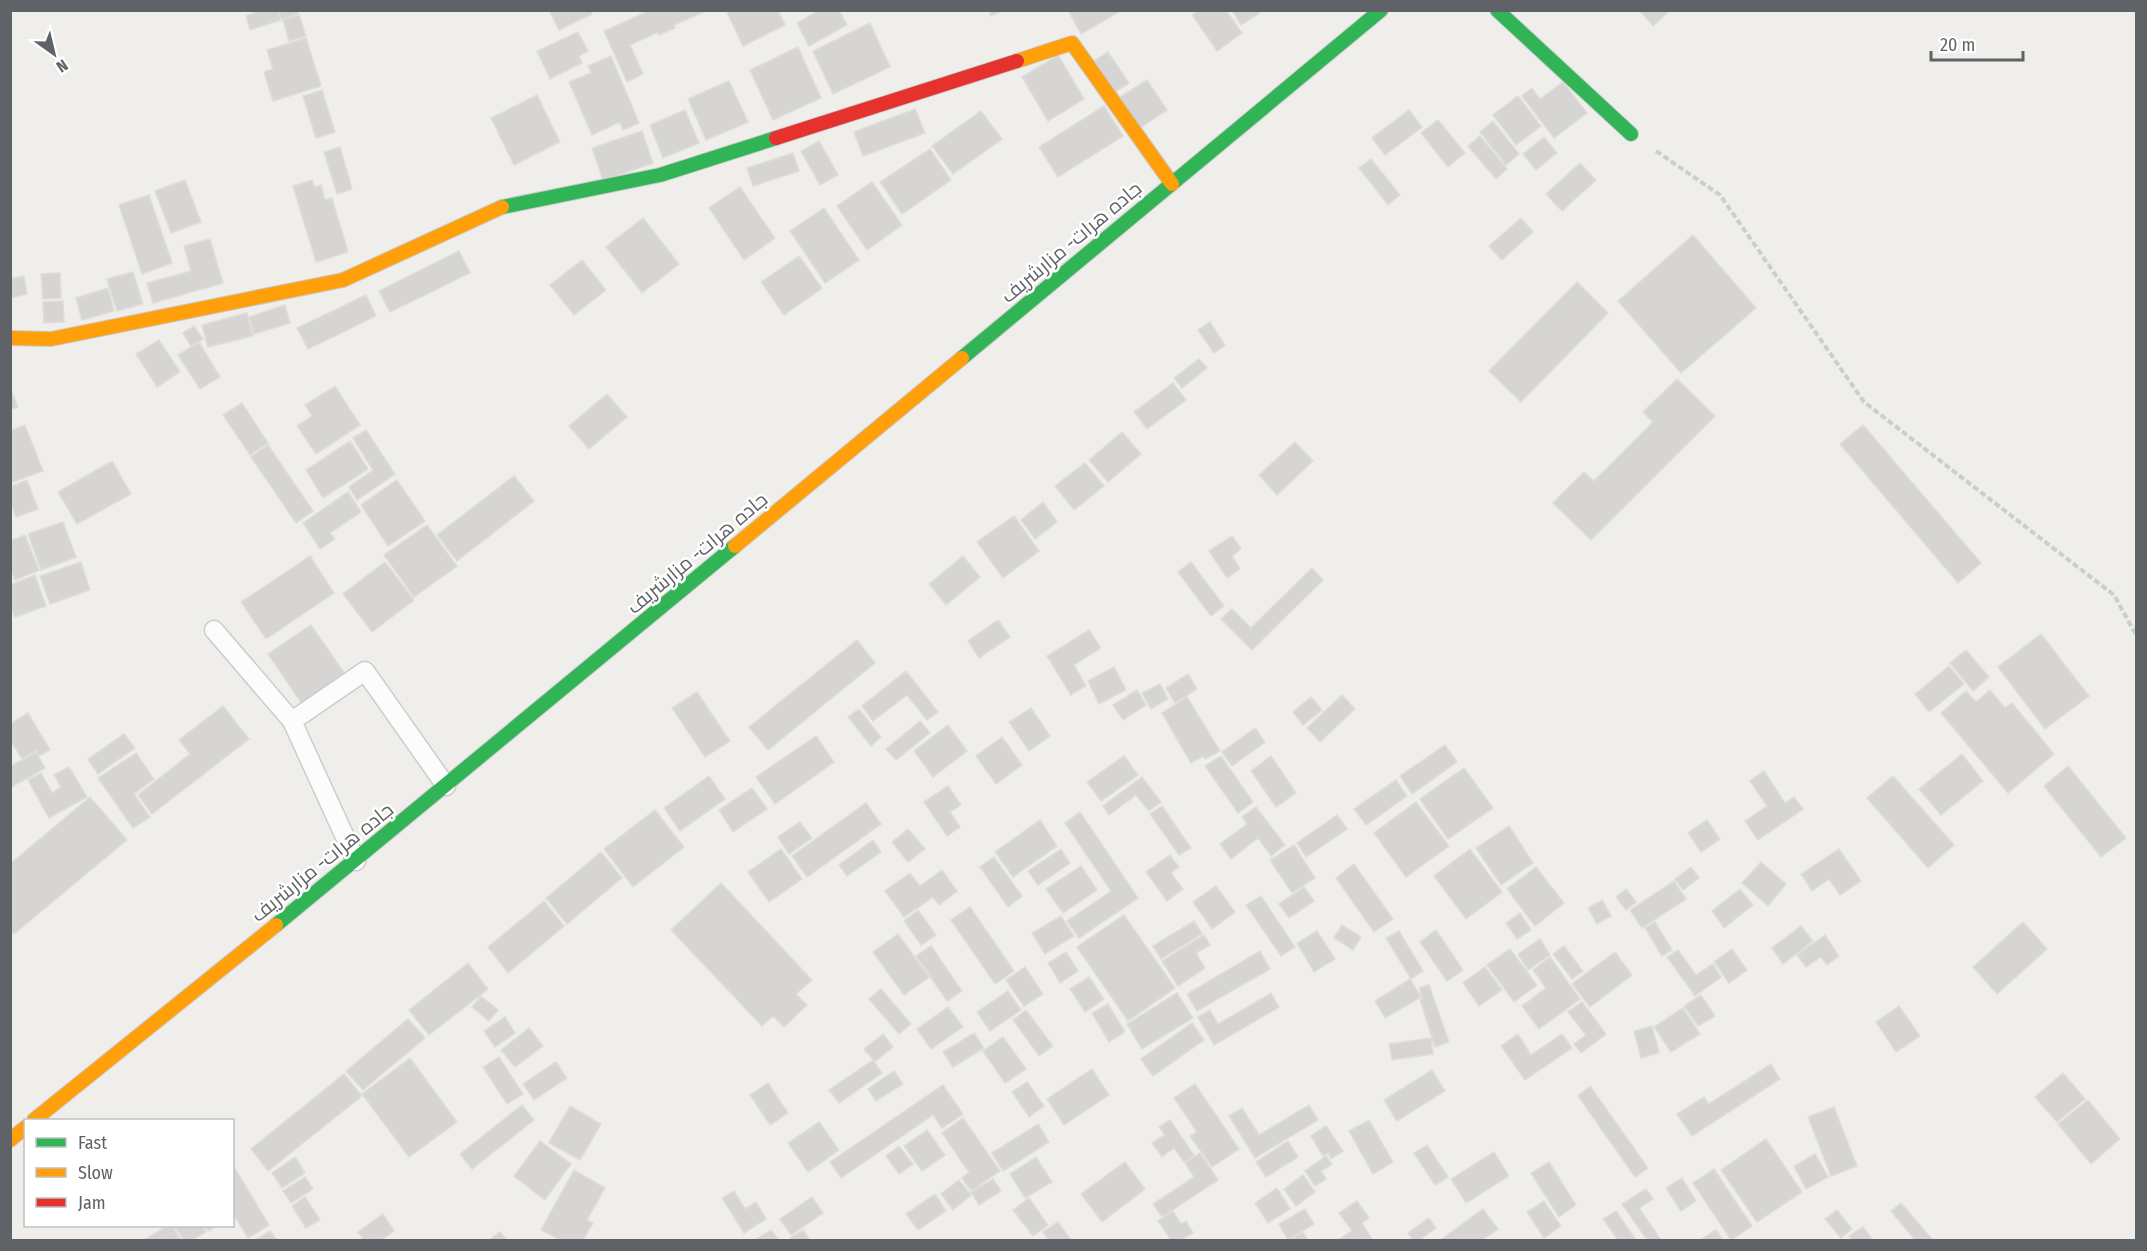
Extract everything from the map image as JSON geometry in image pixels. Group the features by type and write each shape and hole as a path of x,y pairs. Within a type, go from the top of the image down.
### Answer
{"main road":[{"name":"جاده هرات- مزارشریف","path":"35,1119 356,861 1381,10"},
{"path":"1497,10 1630,134"},
{"path":"10,338 51,339 343,280 503,207 660,175 1072,43 1172,184"},
{"path":"10,1140 24,1129"}],"lane":[{"path":"214,630 292,721 356,861"},
{"path":"292,721 365,671 446,786"}],"path":[{"path":"1630,134 1720,195 1864,402 2114,595 2136,635"}],"building":[{"path":"262,10 278,10 281,20 250,30 246,16"},
{"path":"279,10 297,10 298,14 281,19"},
{"path":"549,10 591,10 592,14 559,30"},
{"path":"650,10 706,11 674,25 675,28 659,35 658,32 630,45 643,74 627,82 604,31"},
{"path":"726,10 778,10 785,25 743,46"},
{"path":"819,10 839,10 847,25 809,46 797,23"},
{"path":"989,10 1004,10 991,16"},
{"path":"1068,10 1122,10 1081,34"},
{"path":"1198,10 1226,10 1242,33 1217,51 1192,15"},
{"path":"1232,10 1264,10 1241,25"},
{"path":"1639,10 1670,10 1653,26"},
{"path":"299,15 306,36 289,41 283,20"},
{"path":"870,23 890,67 833,94 813,51"},
{"path":"578,32 588,51 579,56 582,63 550,79 537,51"},
{"path":"306,38 321,86 273,101 264,72 273,69 267,50"},
{"path":"798,47 821,98 773,120 750,70"},
{"path":"1108,52 1129,83 1115,92 1094,61"},
{"path":"1058,55 1084,99 1048,121 1022,77"},
{"path":"611,56 639,123 623,130 620,122 592,135 569,82 591,73 588,66"},
{"path":"1147,80 1167,110 1140,128 1120,97"},
{"path":"729,81 748,122 706,140 688,99"},
{"path":"1563,82 1587,113 1554,138 1522,96 1532,88 1540,99"},
{"path":"322,90 335,132 316,138 303,96"},
{"path":"537,95 560,142 514,165 491,118"},
{"path":"1518,96 1541,126 1516,145 1493,115"},
{"path":"1104,106 1123,136 1058,177 1039,147"},
{"path":"915,109 925,133 863,156 854,132"},
{"path":"685,110 699,143 663,158 650,125"},
{"path":"1409,110 1422,127 1385,155 1372,138"},
{"path":"981,111 1002,139 953,174 932,146"},
{"path":"1438,120 1465,153 1448,167 1421,133"},
{"path":"1493,121 1519,154 1506,165 1480,132"},
{"path":"642,131 653,163 603,180 592,148"},
{"path":"1480,136 1507,169 1496,179 1468,146"},
{"path":"1544,137 1557,153 1536,170 1523,154"},
{"path":"819,141 838,175 820,185 801,151"},
{"path":"340,147 352,189 337,194 324,152"},
{"path":"930,149 951,180 902,214 880,182"},
{"path":"793,153 799,171 753,186 747,168"},
{"path":"1371,159 1400,195 1388,205 1359,168"},
{"path":"1580,163 1596,180 1562,211 1546,194"},
{"path":"185,180 201,222 171,233 155,191"},
{"path":"312,180 315,187 321,185 325,200 332,198 348,252 316,262 293,186"},
{"path":"872,182 902,225 867,250 837,206"},
{"path":"740,187 775,238 744,260 709,208"},
{"path":"149,195 172,263 142,274 119,205"},
{"path":"824,208 859,260 825,283 790,231"},
{"path":"643,218 679,264 642,293 606,247"},
{"path":"1521,218 1533,232 1502,260 1489,246"},
{"path":"1693,235 1756,308 1681,373 1618,301"},
{"path":"210,239 223,283 153,303 147,283 191,271 184,246"},
{"path":"459,251 470,273 390,312 379,291"},
{"path":"799,256 822,288 784,315 761,282"},
{"path":"582,260 606,290 574,315 550,285"},
{"path":"133,272 143,304 117,311 107,279"},
{"path":"60,273 61,298 43,299 41,274"},
{"path":"24,276 27,294 11,298 10,279"},
{"path":"1577,282 1608,313 1521,402 1489,371"},
{"path":"108,288 114,311 82,320 76,298"},
{"path":"366,295 376,316 308,349 297,328"},
{"path":"63,301 64,322 44,323 43,302"},
{"path":"285,305 290,323 254,334 249,317"},
{"path":"247,313 253,336 208,347 202,325"},
{"path":"1210,322 1225,345 1214,353 1198,330"},
{"path":"194,326 203,339 191,346 183,333"},
{"path":"159,340 180,372 157,387 136,354"},
{"path":"199,342 220,377 200,389 178,355"},
{"path":"1199,359 1207,368 1182,388 1174,378"},
{"path":"1677,379 1715,416 1591,540 1553,503 1584,472 1594,481 1653,422 1643,412"},
{"path":"1173,383 1186,400 1147,429 1134,412"},
{"path":"335,386 360,425 316,454 297,426 312,416 305,405"},
{"path":"10,388 18,407 10,410"},
{"path":"607,394 627,417 589,449 569,426"},
{"path":"242,403 268,443 250,455 223,415"},
{"path":"25,425 43,471 10,483 10,431"},
{"path":"1863,425 1981,563 1958,583 1840,444"},
{"path":"366,430 395,474 357,500 349,487 373,470 353,438"},
{"path":"1122,432 1141,454 1108,482 1089,460"},
{"path":"350,441 368,469 323,498 306,470"},
{"path":"1295,442 1313,461 1277,495 1259,475"},
{"path":"268,445 313,511 296,523 251,457"},
{"path":"112,461 131,494 77,524 58,492"},
{"path":"1085,463 1104,486 1074,510 1055,486"},
{"path":"514,476 534,501 457,561 437,535"},
{"path":"27,480 38,509 16,517 10,502 10,487"},
{"path":"397,480 425,521 388,546 361,505"},
{"path":"348,492 361,512 330,533 335,539 320,549 303,523"},
{"path":"1043,502 1057,522 1035,539 1021,520"},
{"path":"1014,516 1039,551 1003,578 977,542"},
{"path":"63,522 76,557 41,570 28,534"},
{"path":"427,525 457,566 414,597 384,555"},
{"path":"25,535 39,570 15,580 10,567 10,541"},
{"path":"1232,536 1241,549 1232,556 1240,569 1227,578 1209,551"},
{"path":"310,556 334,593 266,639 241,602"},
{"path":"963,556 980,577 946,605 929,584"},
{"path":"81,562 90,590 50,604 40,576"},
{"path":"385,562 414,600 372,632 343,594"},
{"path":"1191,562 1224,606 1211,616 1178,572"},
{"path":"1312,568 1323,580 1252,650 1221,619 1232,609 1251,628"},
{"path":"35,575 46,606 15,617 10,603 10,585"},
{"path":"998,620 1010,637 979,658 968,641"},
{"path":"311,625 345,674 302,704 268,654"},
{"path":"1089,630 1101,648 1074,665 1086,686 1071,695 1047,656"},
{"path":"2041,634 2089,696 2045,729 1998,667"},
{"path":"857,640 875,663 768,750 749,727"},
{"path":"1966,650 1989,677 1973,691 1950,663"},
{"path":"1949,666 1964,684 1929,712 1915,694"},
{"path":"1114,667 1126,690 1099,704 1088,681"},
{"path":"906,671 938,712 927,720 907,695 873,721 862,706"},
{"path":"1188,674 1197,689 1175,703 1166,688"},
{"path":"1160,684 1168,699 1151,709 1142,693"},
{"path":"1137,690 1146,705 1123,720 1113,705"},
{"path":"1990,690 2005,708 2012,703 2054,754 2008,793 1941,713 1966,691 1976,702"},
{"path":"697,692 730,741 705,757 672,708"},
{"path":"1342,695 1355,709 1320,742 1307,728"},
{"path":"1187,697 1220,751 1205,759 1203,756 1191,763 1162,713"},
{"path":"1311,697 1322,710 1303,725 1293,712"},
{"path":"223,706 249,739 152,814 138,795 190,754 179,740"},
{"path":"1031,708 1050,736 1029,751 1009,722"},
{"path":"859,709 881,737 871,746 848,717"},
{"path":"28,713 50,750 39,756 36,750 22,759 10,740 10,724"},
{"path":"920,721 930,733 896,760 886,749"},
{"path":"948,725 967,751 933,777 914,751"},
{"path":"1255,728 1265,742 1232,766 1222,752"},
{"path":"124,734 135,748 98,774 88,759"},
{"path":"816,736 834,762 775,804 756,777"},
{"path":"1002,737 1022,765 996,784 976,756"},
{"path":"1445,745 1457,762 1412,794 1400,776"},
{"path":"36,752 45,768 10,788 10,767"},
{"path":"136,753 154,779 134,794 150,817 133,828 98,778"},
{"path":"1962,754 1983,781 1941,815 1919,789"},
{"path":"1124,756 1138,775 1101,801 1087,782"},
{"path":"1221,756 1253,802 1238,813 1205,766"},
{"path":"1271,756 1296,793 1276,807 1251,771"},
{"path":"2068,766 2126,838 2101,857 2044,786"},
{"path":"69,767 87,797 49,818 28,780 41,773 52,793 61,787 54,775"},
{"path":"1464,768 1493,808 1448,839 1420,799"},
{"path":"1764,771 1785,803 1794,797 1803,809 1758,840 1745,821 1767,806 1750,781"},
{"path":"709,776 725,799 680,831 664,808"},
{"path":"1893,776 1954,845 1928,868 1867,798"},
{"path":"1142,777 1161,802 1149,811 1136,795 1109,815 1103,806"},
{"path":"1396,780 1407,796 1366,825 1354,809"},
{"path":"948,786 961,805 950,812 960,827 947,836 924,802"},
{"path":"752,788 767,809 733,832 719,810"},
{"path":"90,797 127,840 14,934 10,930 10,864"},
{"path":"1416,802 1449,846 1406,877 1374,833"},
{"path":"866,803 881,824 807,877 792,856"},
{"path":"1162,806 1191,848 1179,855 1150,814"},
{"path":"1256,807 1285,845 1271,856 1258,838 1231,859 1220,844 1247,824 1242,817"},
{"path":"655,810 684,847 633,887 604,849"},
{"path":"1080,812 1138,898 1079,938 1067,921 1111,891 1065,823"},
{"path":"1337,815 1347,829 1306,857 1297,843"},
{"path":"1040,820 1057,846 1013,877 995,852"},
{"path":"1707,820 1720,839 1701,852 1688,833"},
{"path":"800,822 812,838 789,854 778,837"},
{"path":"1509,826 1533,863 1501,885 1476,848"},
{"path":"908,829 925,849 908,862 892,842"},
{"path":"873,840 881,852 847,876 839,865"},
{"path":"1294,845 1315,878 1292,893 1270,860"},
{"path":"781,849 802,879 769,902 748,872"},
{"path":"1061,849 1070,863 1038,885 1028,871"},
{"path":"1470,849 1502,892 1466,919 1434,876"},
{"path":"1839,849 1861,881 1840,895 1829,879 1812,891 1801,874"},
{"path":"601,852 622,878 567,924 546,898"},
{"path":"1170,855 1179,867 1171,873 1183,889 1167,901 1146,872"},
{"path":"994,857 1022,896 1008,907 980,867"},
{"path":"1761,862 1786,884 1768,906 1742,883"},
{"path":"1354,864 1393,919 1374,932 1336,878"},
{"path":"1081,866 1097,890 1063,913 1046,889"},
{"path":"1536,867 1564,903 1535,926 1507,889"},
{"path":"1691,867 1699,878 1683,890 1675,879"},
{"path":"942,870 957,891 939,905 933,897 904,917 885,891 910,873 920,886"},
{"path":"1674,881 1686,899 1642,928 1630,910"},
{"path":"721,883 812,980 796,994 807,1005 784,1027 773,1016 762,1026 671,930"},
{"path":"1216,886 1235,912 1212,929 1193,902"},
{"path":"1304,887 1314,901 1289,918 1279,904"},
{"path":"1626,889 1636,902 1626,910 1616,897"},
{"path":"1740,889 1753,905 1724,928 1712,911"},
{"path":"1261,896 1295,947 1281,956 1246,905"},
{"path":"1602,900 1611,916 1597,924 1588,908"},
{"path":"544,901 564,926 508,973 488,947"},
{"path":"970,907 1014,971 995,984 951,920"},
{"path":"918,910 936,935 921,945 904,921"},
{"path":"1520,913 1531,930 1517,939 1506,923"},
{"path":"1124,915 1175,988 1128,1021 1077,947"},
{"path":"1061,916 1074,936 1045,954 1032,933"},
{"path":"1194,921 1202,934 1161,959 1153,946"},
{"path":"1655,922 1672,950 1662,956 1645,928"},
{"path":"2023,922 2047,949 1997,994 1973,967"},
{"path":"1342,925 1361,937 1353,950 1334,938"},
{"path":"1801,926 1813,941 1783,964 1772,948"},
{"path":"1436,930 1463,970 1447,981 1420,942"},
{"path":"1317,931 1335,959 1314,972 1297,943"},
{"path":"1399,931 1423,971 1411,979 1386,938"},
{"path":"898,934 929,977 904,995 873,952"},
{"path":"1204,935 1210,945 1196,953 1205,968 1178,986 1162,961"},
{"path":"1825,935 1839,956 1827,965 1821,957 1806,967 1797,955"},
{"path":"1540,939 1550,955 1528,970 1518,954"},
{"path":"931,946 962,991 947,1001 916,956"},
{"path":"1564,946 1583,971 1572,979 1553,954"},
{"path":"1510,949 1537,985 1514,1002 1487,965"},
{"path":"1732,949 1747,970 1729,983 1714,962"},
{"path":"1678,950 1696,975 1713,964 1721,977 1695,996 1667,957"},
{"path":"1260,951 1270,969 1197,1011 1187,994"},
{"path":"1066,952 1078,971 1060,983 1048,963"},
{"path":"1615,952 1632,975 1590,1007 1572,984"},
{"path":"1550,957 1580,999 1539,1029 1522,1006 1546,988 1533,970"},
{"path":"468,963 488,989 429,1035 409,1010"},
{"path":"1025,967 1043,994 1024,1006 1006,980"},
{"path":"1485,967 1502,990 1479,1006 1463,983"},
{"path":"1089,977 1104,999 1085,1012 1070,989"},
{"path":"1410,979 1421,997 1385,1018 1375,1001"},
{"path":"1429,985 1449,1042 1435,1047 1420,1000 1423,999 1419,988"},
{"path":"881,989 911,1024 899,1034 869,999"},
{"path":"1008,991 1021,1010 990,1031 977,1012"},
{"path":"1177,993 1193,1018 1142,1049 1127,1024"},
{"path":"1271,993 1279,1007 1214,1045 1198,1017 1210,1010 1218,1024"},
{"path":"1701,995 1715,1016 1698,1026 1684,1006"},
{"path":"481,996 498,1010 489,1021 472,1007"},
{"path":"1582,1002 1606,1034 1581,1053 1574,1044 1586,1035 1568,1012"},
{"path":"1108,1004 1125,1032 1109,1042 1092,1013"},
{"path":"1899,1006 1920,1036 1896,1052 1876,1022"},
{"path":"948,1007 963,1027 931,1049 917,1029"},
{"path":"1683,1008 1700,1034 1671,1052 1654,1027"},
{"path":"1026,1010 1053,1046 1039,1056 1013,1020"},
{"path":"505,1017 515,1033 495,1047 484,1031"},
{"path":"408,1019 425,1038 363,1090 346,1071"},
{"path":"1192,1023 1204,1040 1153,1076 1141,1059"},
{"path":"1652,1026 1659,1053 1641,1058 1634,1031"},
{"path":"529,1028 543,1046 515,1067 501,1050"},
{"path":"974,1033 984,1048 953,1067 943,1052"},
{"path":"883,1034 893,1047 875,1062 864,1049"},
{"path":"1518,1034 1531,1055 1562,1034 1572,1048 1525,1080 1501,1046"},
{"path":"1003,1037 1026,1069 1005,1083 983,1051"},
{"path":"1431,1038 1433,1054 1392,1060 1389,1044"},
{"path":"499,1057 523,1094 507,1104 483,1067"},
{"path":"410,1058 457,1122 409,1157 362,1094"},
{"path":"873,1060 882,1073 839,1103 829,1090"},
{"path":"556,1062 567,1078 534,1100 523,1084"},
{"path":"1771,1064 1780,1079 1692,1136 1677,1114 1704,1097 1709,1104"},
{"path":"1092,1069 1109,1095 1064,1125 1047,1099"},
{"path":"1432,1070 1445,1091 1397,1121 1384,1100"},
{"path":"894,1071 903,1084 876,1101 868,1089"},
{"path":"2063,1073 2085,1099 2057,1122 2035,1097"},
{"path":"344,1074 362,1096 268,1171 251,1149"},
{"path":"1027,1082 1044,1106 1029,1117 1012,1092"},
{"path":"768,1083 788,1113 770,1125 750,1095"},
{"path":"1195,1084 1239,1149 1212,1167 1190,1136 1197,1132 1174,1098"},
{"path":"943,1085 963,1114 942,1128 933,1115 841,1178 830,1162"},
{"path":"1590,1086 1648,1168 1635,1177 1578,1096"},
{"path":"2088,1100 2120,1139 2091,1164 2058,1124"},
{"path":"522,1105 534,1120 472,1169 460,1154"},
{"path":"1309,1105 1318,1120 1255,1158 1229,1116 1242,1108 1259,1135"},
{"path":"570,1106 601,1124 580,1160 549,1143"},
{"path":"1834,1107 1857,1166 1831,1176 1808,1117"},
{"path":"963,1118 1000,1171 971,1191 962,1178 969,1172 942,1133"},
{"path":"1170,1120 1194,1155 1184,1162 1174,1148 1162,1157 1152,1143 1165,1135 1159,1127"},
{"path":"1369,1120 1393,1162 1373,1174 1349,1131"},
{"path":"819,1122 839,1150 808,1172 788,1143"},
{"path":"1038,1124 1049,1142 1003,1171 992,1153"},
{"path":"1326,1126 1343,1151 1331,1159 1328,1153 1323,1156 1311,1136"},
{"path":"927,1130 945,1155 922,1171 904,1146"},
{"path":"1766,1139 1802,1192 1757,1222 1721,1170"},
{"path":"540,1141 571,1164 545,1200 514,1176"},
{"path":"1288,1141 1298,1157 1266,1177 1256,1162"},
{"path":"1427,1145 1448,1177 1435,1185 1414,1153"},
{"path":"899,1146 913,1164 899,1174 886,1156"},
{"path":"1494,1152 1509,1176 1466,1203 1451,1179"},
{"path":"1200,1153 1218,1180 1162,1217 1153,1204 1194,1177 1185,1163"},
{"path":"1815,1154 1828,1177 1806,1189 1794,1166"},
{"path":"1326,1156 1332,1164 1321,1171 1326,1179 1315,1186 1305,1171"},
{"path":"295,1157 305,1173 282,1188 272,1173"},
{"path":"1036,1157 1052,1182 1025,1198 1010,1174"},
{"path":"1125,1162 1145,1189 1102,1222 1081,1194"},
{"path":"1549,1162 1576,1205 1559,1217 1531,1173"},
{"path":"234,1167 269,1225 248,1238 234,1215"},
{"path":"1714,1169 1752,1226 1731,1240 1693,1183"},
{"path":"574,1170 605,1188 587,1220 593,1223 583,1240 560,1240 541,1230"},
{"path":"1303,1175 1315,1192 1296,1206 1284,1189"},
{"path":"305,1177 313,1189 291,1203 283,1191"},
{"path":"1682,1178 1696,1201 1681,1211 1666,1188"},
{"path":"993,1179 1001,1191 979,1205 971,1192"},
{"path":"959,1180 971,1195 953,1210 941,1194"},
{"path":"1277,1188 1290,1209 1268,1223 1255,1203"},
{"path":"1646,1189 1653,1199 1639,1208 1661,1240 1647,1240 1622,1204"},
{"path":"734,1191 745,1209 756,1202 766,1219 744,1233 722,1198"},
{"path":"935,1194 946,1211 918,1230 906,1214"},
{"path":"305,1197 320,1220 306,1228 292,1206"},
{"path":"812,1197 823,1213 791,1235 780,1219"},
{"path":"1029,1198 1048,1225 1033,1236 1013,1210"},
{"path":"1357,1201 1369,1218 1362,1223 1372,1239 1338,1240 1352,1231 1339,1213"},
{"path":"1544,1201 1561,1226 1544,1238 1527,1212"},
{"path":"1901,1203 1933,1240 1915,1240 1891,1211"},
{"path":"1305,1209 1314,1224 1288,1240 1279,1224"},
{"path":"1483,1209 1498,1229 1482,1240 1442,1239"},
{"path":"1837,1210 1852,1229 1841,1238 1825,1219"},
{"path":"1173,1211 1181,1224 1186,1221 1193,1233 1181,1240 1171,1240 1158,1221"},
{"path":"1616,1211 1636,1240 1618,1240 1603,1219"},
{"path":"383,1214 394,1231 381,1240 364,1240 358,1232"},
{"path":"1429,1218 1436,1228 1419,1240 1413,1240 1408,1233"},
{"path":"1058,1222 1071,1240 1049,1240 1043,1232"},
{"path":"165,1227 173,1227 181,1240 144,1240"},
{"path":"175,1227 203,1227 206,1232 192,1240 184,1240"},
{"path":"1863,1227 1873,1240 1852,1240 1849,1236"},
{"path":"771,1230 779,1240 755,1240"},
{"path":"803,1230 810,1240 790,1238"},
{"path":"1716,1230 1723,1240 1700,1240"},
{"path":"270,1231 277,1240 255,1240"},
{"path":"500,1232 507,1240 489,1240"},
{"path":"1303,1232 1308,1240 1291,1240"}],"traffic: fast":[{"path":"962,358 1381,10"},
{"path":"1497,10 1631,134"},
{"path":"502,207 660,175 776,138"},
{"path":"276,925 735,546"}],"traffic: slow":[{"path":"1017,61 1072,43 1172,184"},
{"path":"10,338 51,339 343,280 502,207"},
{"path":"735,546 962,358"},
{"path":"35,1119 276,925"},
{"path":"10,1140 24,1129"}],"traffic: jam":[{"path":"776,138 1017,61"}]}
